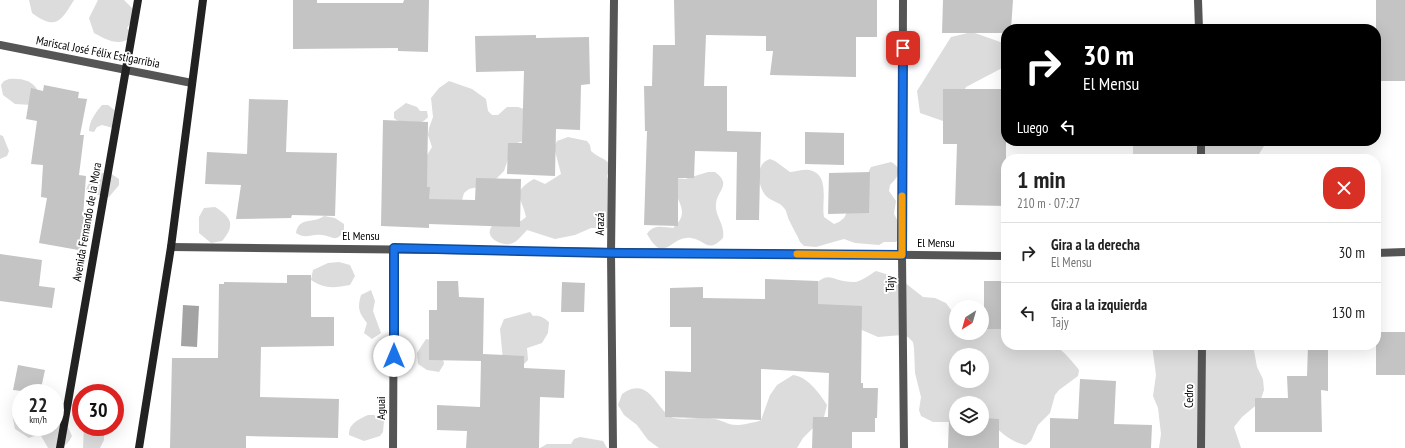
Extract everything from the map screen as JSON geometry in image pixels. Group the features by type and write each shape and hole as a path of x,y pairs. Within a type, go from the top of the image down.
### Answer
{"main road":[{"name":"Avenida Fernando de la Mora","path":"60,448 138,0"},
{"path":"139,448 171,247 203,0"}],"street":[{"name":"Arazá","path":"613,448 611,253 614,0"},
{"name":"Tajy","path":"903,0 902,255 904,448"},
{"path":"1198,0 1199,24"},
{"name":"Mariscal José Félix Estigarribia","path":"0,45 192,83"},
{"name":"El Mensu","path":"171,247 394,248 611,253 1001,256"},
{"name":"Aguai","path":"393,448 394,248"},
{"path":"1381,253 1405,252"},
{"name":"Cedro","path":"1200,448 1202,350"}],"shaded area":[{"path":"29,0 74,0 61,18 57,21 47,22 32,13"},
{"path":"98,0 124,0 137,13 127,28 131,32 130,38 126,41 117,42 107,40 94,33 89,18"},
{"path":"972,32 1001,42 1001,69 966,87 957,106 943,121 920,113 917,91 951,37"},
{"path":"9,79 26,80 36,87 38,91 32,105 15,104 3,95 1,85 4,81"},
{"path":"449,81 472,89 486,99 488,111 492,115 498,115 507,107 518,107 524,109 524,141 513,144 504,171 491,184 469,189 464,193 461,204 432,206 423,187 426,157 432,147 428,135 433,117 431,98 439,88"},
{"path":"406,103 417,107 420,111 427,111 428,117 416,124 407,124 398,121 394,118 394,112"},
{"path":"102,105 108,105 117,112 113,128 102,125 97,127 94,132 89,131 89,127 95,114"},
{"path":"0,135 3,136 9,151 7,156 0,159"},
{"path":"568,137 587,141 590,145 591,151 611,165 607,176 612,193 608,228 591,228 575,235 555,239 527,230 517,241 510,244 497,242 494,240 491,237 490,230 497,220 521,221 526,217 520,200 520,192 522,188 534,179 545,184 561,174 554,147 557,141"},
{"path":"1133,146 1264,146 1259,154 1133,154"},
{"path":"770,159 790,172 809,170 816,173 820,177 824,190 824,217 834,224 844,218 871,167 891,162 899,170 897,176 890,185 889,191 896,201 894,214 900,225 900,237 896,242 884,242 879,245 855,243 844,239 816,247 804,246 800,242 785,209 780,204 766,196 761,187 759,181 760,170 765,161"},
{"path":"708,172 715,172 723,181 722,189 716,202 716,208 723,229 723,238 718,243 710,246 696,239 684,238 663,249 659,248 653,243 647,234 649,231 655,227 673,228 678,223 682,214 681,205 673,187 674,178 685,179"},
{"path":"98,173 110,173 119,179 119,185 109,197 103,198 99,195 88,194 86,190 88,185"},
{"path":"215,207 225,214 230,222 230,226 222,241 211,243 199,233 199,217 204,208"},
{"path":"324,216 335,218 344,224 344,230 339,237 334,238 318,235 303,236 296,233 300,224 307,221 316,220"},
{"path":"339,262 350,265 355,276 350,285 329,287 320,285 311,280 313,270 328,263"},
{"path":"876,271 899,278 923,297 935,298 946,303 949,307 949,340 989,340 989,325 1001,328 1001,350 1061,350 1079,370 1078,376 1059,390 1055,395 1050,413 1038,425 1031,441 1026,445 1020,444 1008,438 989,423 989,396 949,396 949,422 933,422 921,416 919,410 921,397 915,373 913,342 908,337 902,335 878,337 818,311 809,290 816,283 826,277 857,282"},
{"path":"371,290 375,301 373,311 381,333 372,339 364,333 367,323 362,316 359,307 361,295"},
{"path":"183,305 199,306 197,347 181,346"},
{"path":"530,312 533,316 542,317 549,322 548,333 542,343 527,348 528,360 520,368 503,360 500,329 504,319"},
{"path":"426,339 431,340 442,353 444,364 439,372 427,370 418,364 417,353"},
{"path":"1153,350 1254,350 1257,367 1263,379 1264,390 1260,402 1242,417 1234,427 1241,448 1159,448 1161,434 1158,408 1153,396 1156,375"},
{"path":"793,375 798,376 808,382 817,391 827,405 824,417 803,438 797,448 659,448 648,440 637,425 624,415 618,405 622,394 632,389 640,389 646,391 668,415 674,418 709,418 732,425 742,425 761,420 770,395 777,385"},
{"path":"368,415 374,415 384,421 383,432 380,436 364,441 349,435 352,425"},
{"path":"64,424 67,425 72,436 68,443 60,447 48,448 41,436 64,436"},
{"path":"84,436 104,436 104,440 100,448 83,448"},
{"path":"580,437 603,441 607,448 540,448 547,444 571,444 574,439"}],"building":[{"path":"293,0 317,0 317,3 403,3 404,0 429,0 428,52 398,51 398,48 293,49"},
{"path":"674,0 877,0 877,37 856,37 856,77 770,75 773,51 766,51 766,36 706,35 704,86 727,86 727,131 761,132 759,220 736,220 737,152 695,151 694,178 678,178 678,226 644,225 647,131 645,131 644,86 652,86 653,45 675,45"},
{"path":"943,0 1013,0 1011,24 1001,24 1001,33 942,33"},
{"path":"1376,0 1405,0 1405,81 1381,81 1381,24 1376,24"},
{"path":"536,35 536,38 589,37 590,84 581,85 580,130 556,129 555,176 507,174 508,143 522,143 524,71 476,72 475,36"},
{"path":"44,85 79,92 78,98 87,99 80,135 84,135 79,175 86,176 83,217 90,218 84,251 39,243 47,198 41,197 43,165 31,164 37,121 26,119 31,88 43,91"},
{"path":"943,89 1001,89 1001,146 1006,146 1006,154 1001,154 1001,206 955,205 957,144 943,144"},
{"path":"249,99 288,100 286,152 337,153 335,216 292,215 291,218 236,219 241,185 205,184 207,152 247,154"},
{"path":"383,120 428,122 427,187 430,187 429,199 475,200 476,178 521,179 520,227 429,224 429,228 381,226"},
{"path":"805,132 844,133 844,165 805,164"},
{"path":"870,172 869,213 828,214 829,173"},
{"path":"0,254 42,260 39,286 55,288 52,308 0,301"},
{"path":"287,275 311,275 311,317 334,317 334,346 261,347 260,397 339,399 338,438 246,436 246,448 170,448 172,358 218,358 219,284 224,284 224,282 287,283"},
{"path":"765,279 818,281 818,304 862,306 861,383 863,383 863,388 878,388 877,418 875,418 875,432 852,432 852,448 812,448 813,417 828,417 829,373 761,369 761,420 665,417 665,371 691,372 691,327 670,327 670,288 703,287 703,298 765,299"},
{"path":"437,281 458,281 459,297 484,298 483,354 524,356 524,368 565,370 564,398 540,397 539,448 466,448 467,431 437,430 437,405 480,407 481,361 429,360 429,310 437,310"},
{"path":"984,281 1001,281 1001,329 989,329 989,300 984,300"},
{"path":"562,282 585,283 584,312 561,312"},
{"path":"1381,332 1405,332 1405,375 1376,375 1376,350 1381,350"},
{"path":"1308,350 1328,350 1328,391 1321,390 1322,432 1255,432 1255,398 1288,398 1287,376 1307,376"},
{"path":"18,365 45,370 42,384 14,384"},
{"path":"1080,379 1116,381 1114,424 1152,425 1151,448 1050,448 1050,418 1078,419"},
{"path":"949,418 949,436 989,436 989,418 999,419 999,448 948,448"}],"slow traffic":[{"path":"797,254 902,255 902,196"}],"route":[{"path":"394,356 394,248 611,253 902,255 903,48"}]}
